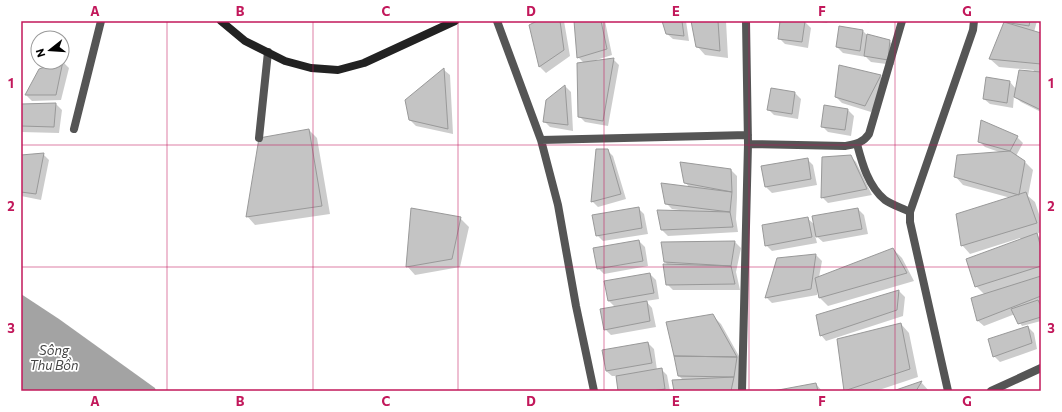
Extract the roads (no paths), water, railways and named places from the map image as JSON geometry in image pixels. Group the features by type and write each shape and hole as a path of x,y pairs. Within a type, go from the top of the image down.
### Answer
{"street":[{"path":"74,129 101,21"},
{"path":"221,21 245,40 285,61 311,68 338,70 364,63 455,21"},
{"path":"497,21 541,140 558,205 576,306 594,391"},
{"path":"742,391 748,139 746,21"},
{"path":"541,140 748,139 845,146 857,144 865,139 868,134 902,21"},
{"path":"948,391 910,222 910,212 973,30 974,21"},
{"path":"260,138 268,52"},
{"path":"857,144 861,160 872,186 885,200 910,212"},
{"path":"991,391 1041,368"}],"water":[{"name":"Sông Thu Bồn","path":"21,294 59,319 155,388 156,391 21,391"}]}
